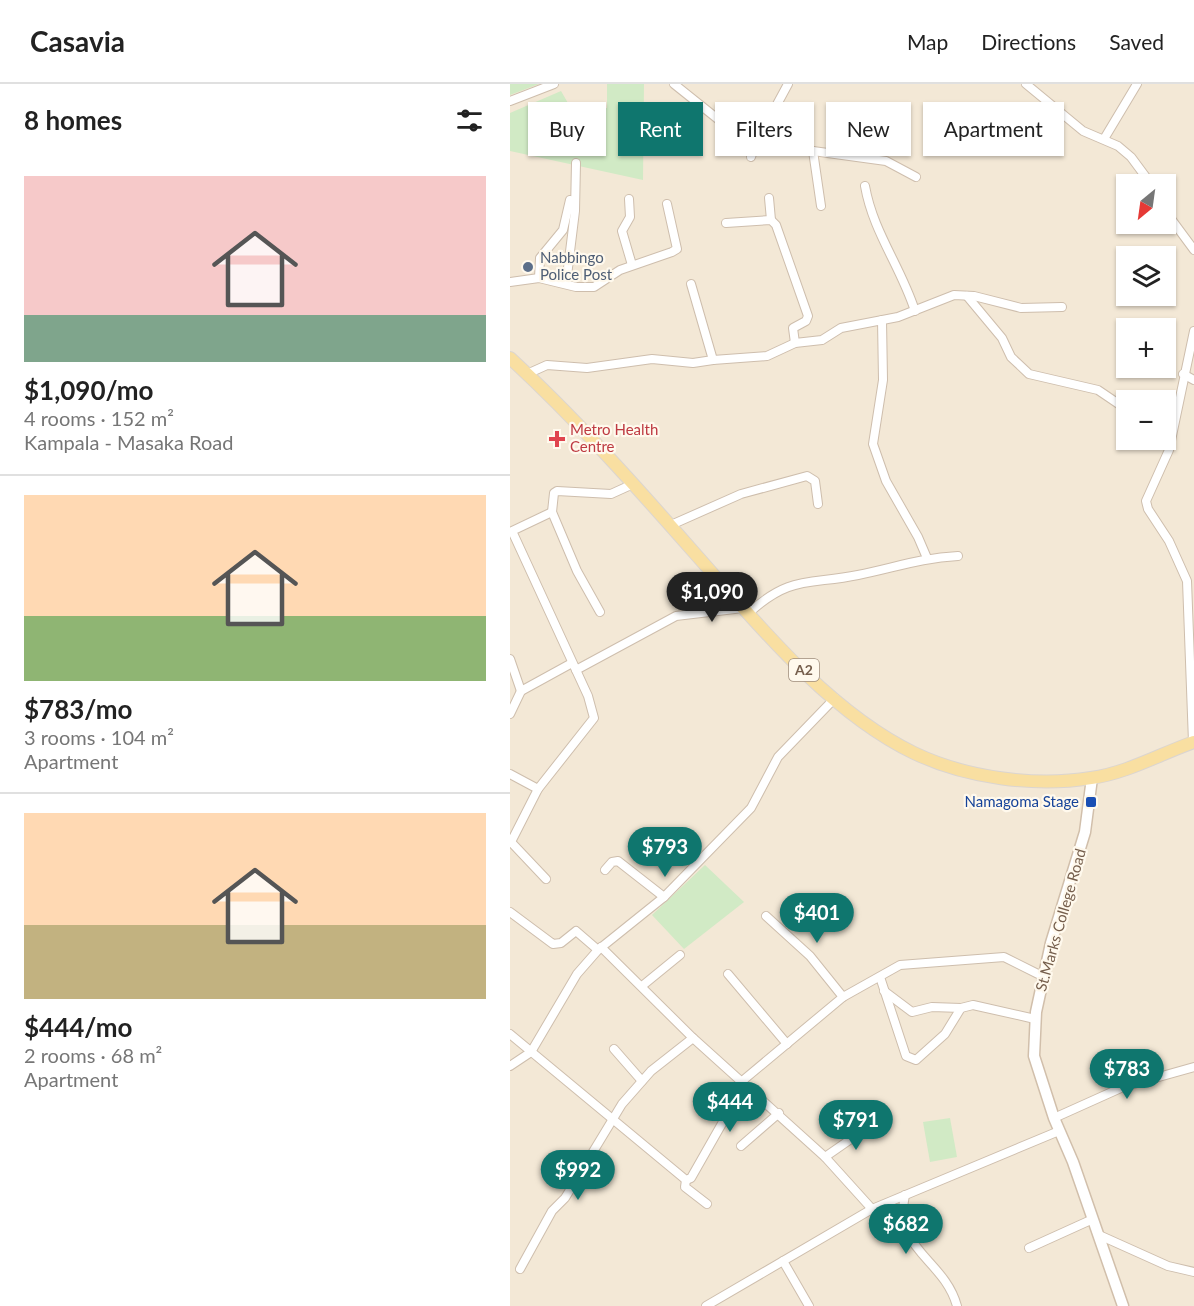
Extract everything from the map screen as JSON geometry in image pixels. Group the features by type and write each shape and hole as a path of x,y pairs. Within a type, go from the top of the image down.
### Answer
{"main road":[{"name":"A2","path":"510,358 633,484 746,611 835,698 885,736 914,753 969,771 1027,780 1092,778 1114,773 1194,742"},
{"name":"St.Marks College Road","path":"1092,778 1085,832 1044,977 1035,1019 1034,1056 1054,1118 1099,1235 1123,1306"}],"street":[{"path":"510,101 554,84"},
{"path":"674,84 715,117"},
{"path":"778,102 788,84"},
{"path":"1026,84 1083,132 1104,139 1131,157 1144,174"},
{"path":"1104,139 1137,84"},
{"path":"814,151 853,159 886,161 916,177"},
{"path":"814,156 820,206"},
{"path":"566,284 575,211 576,164"},
{"path":"865,186 869,208 879,235 905,280 915,310"},
{"path":"769,198 771,220 778,231 808,316 806,321 794,328 795,343"},
{"path":"630,199 630,217 622,231 632,265"},
{"path":"539,278 540,258 563,230 570,200"},
{"path":"510,282 539,278 594,287 632,265 677,249 667,204"},
{"path":"726,223 771,220"},
{"path":"1176,226 1194,250"},
{"path":"691,284 713,360"},
{"path":"527,374 547,365 586,368 651,359 693,363 767,356 795,343 814,343 841,328 882,320 954,295 1021,308 1062,307"},
{"path":"967,296 1002,338 1011,357 1029,374 1098,390 1116,402"},
{"path":"882,320 883,381 873,444 886,481 918,537 927,558"},
{"path":"1176,402 1193,337"},
{"path":"1183,374 1194,381"},
{"path":"1169,450 1146,501 1151,515 1169,541 1187,581 1194,742"},
{"path":"671,525 741,494 807,476 815,481 818,504"},
{"path":"600,612 577,571 552,512 554,493 557,491 611,494 633,484"},
{"path":"546,879 510,842 538,789 594,718 593,709 511,529 552,512"},
{"path":"510,714 521,691 676,616 722,609 746,611 776,592 796,583 858,575 927,558 958,556"},
{"path":"722,609 732,595"},
{"path":"510,659 521,691"},
{"path":"510,1066 531,1052 577,974 600,948 664,897 751,808 778,757 835,698"},
{"path":"510,774 538,789"},
{"path":"605,870 612,862 618,861 664,897"},
{"path":"510,912 553,944 561,943 576,931 600,948 642,986 693,1038 779,1113 825,1157 872,1209"},
{"path":"766,916 810,956 843,997"},
{"path":"642,986 680,955"},
{"path":"741,1082 843,997 910,963 919,965 1004,957 1044,977"},
{"path":"728,974 787,1044"},
{"path":"880,977 906,1056 916,1060 945,1034 961,1008"},
{"path":"884,991 912,1012 932,1007 961,1008 973,1005 1035,1019"},
{"path":"510,1034 686,1180"},
{"path":"520,1269 552,1211 565,1198 622,1104 642,1081 693,1038"},
{"path":"614,1049 642,1081"},
{"path":"1054,1118 1124,1087 1194,1067"},
{"path":"686,1180 691,1178 728,1113 749,1089"},
{"path":"741,1146 779,1113"},
{"path":"825,1157 871,1125"},
{"path":"706,1306 872,1209 1059,1131"},
{"path":"686,1180 685,1187 707,1204"},
{"path":"904,1195 901,1217 906,1233 949,1286 957,1306"},
{"path":"1029,1248 1093,1219"},
{"path":"1099,1235 1168,1266 1194,1272"},
{"path":"783,1261 809,1306"}],"shaded area":[{"path":"510,84 1194,84 1194,1306 510,1306"}],"green space":[{"path":"510,84 539,84 510,95"},
{"path":"607,84 644,84 644,102 618,102 618,156 643,156 643,180 533,156 606,156"},
{"path":"561,91 567,102 536,102"},
{"path":"528,105 528,155 510,151 510,113"},
{"path":"705,865 744,902 684,949 652,915"},
{"path":"950,1118 957,1157 930,1162 923,1122"}],"place":[{"name":"Nabbingo Police Post","path":"528,267"},
{"name":"Metro Health Centre","path":"557,439"},
{"name":"Namagoma Stage","path":"1091,802"}]}
